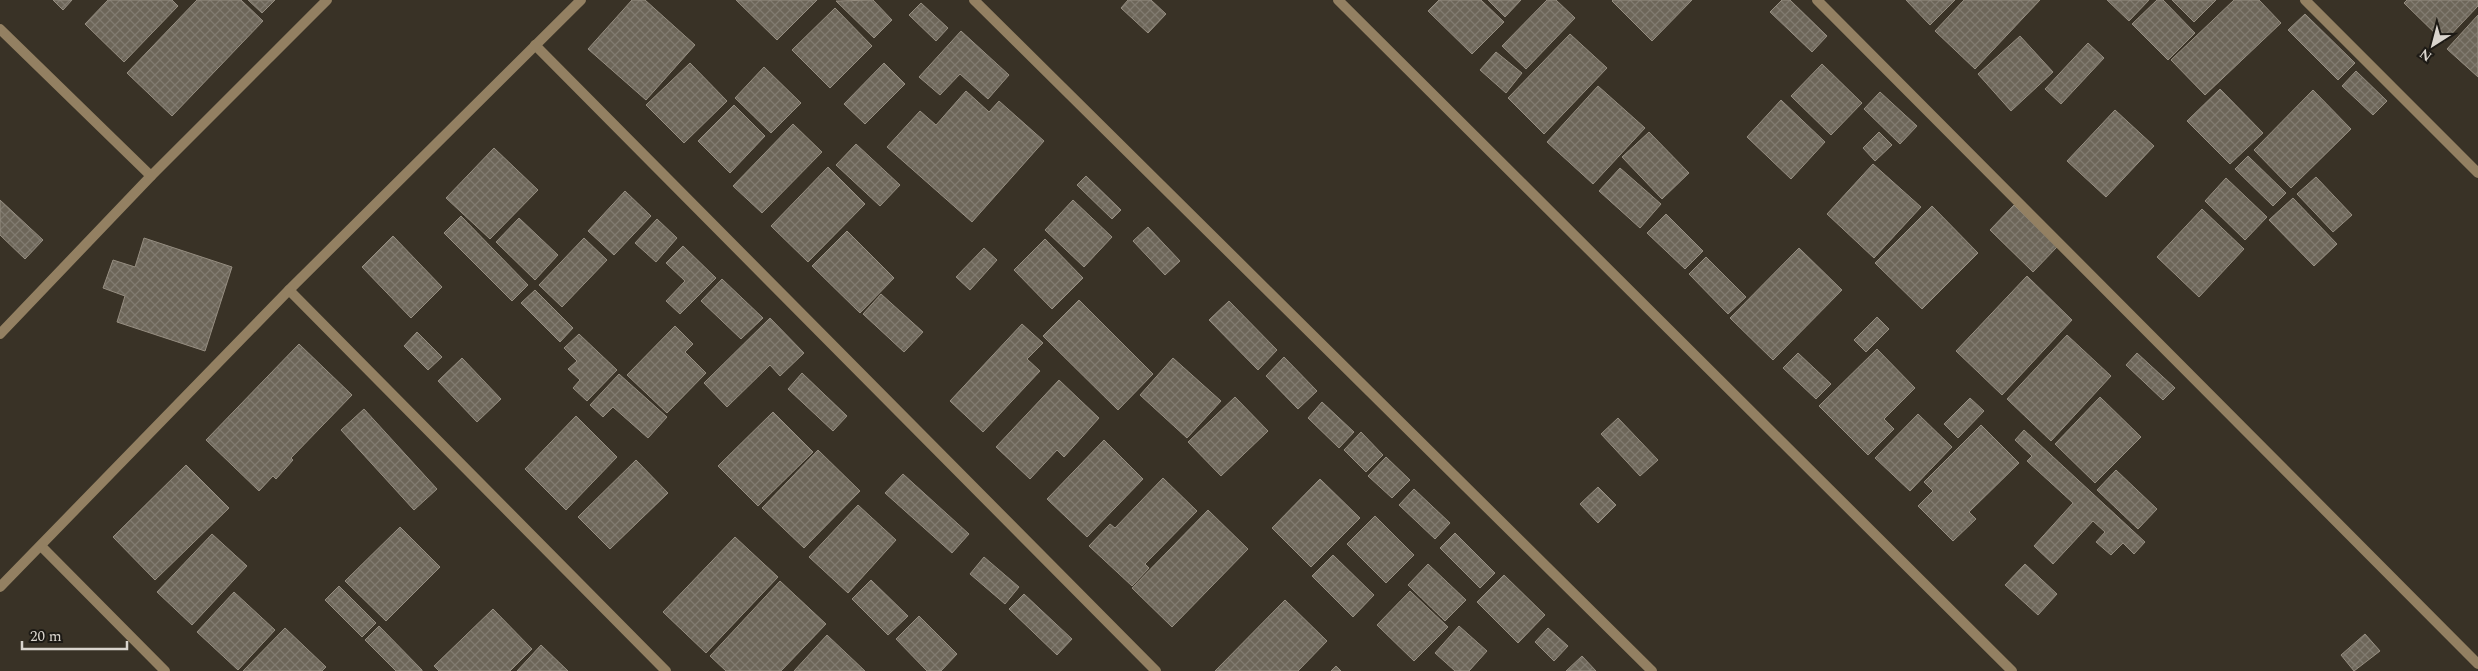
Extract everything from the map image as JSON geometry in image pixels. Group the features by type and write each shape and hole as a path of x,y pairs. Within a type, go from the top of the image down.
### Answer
{"street":[{"path":"0,334 151,176 327,0"},
{"path":"0,587 289,290 580,0"},
{"path":"974,0 1652,671"},
{"path":"1338,0 2012,671"},
{"path":"1817,0 2478,664"},
{"path":"2305,0 2478,173"},
{"path":"0,29 151,176"},
{"path":"535,45 1156,671"},
{"path":"289,290 666,671"},
{"path":"41,546 164,671"}],"building":[{"path":"53,0 72,0 63,10"},
{"path":"108,0 172,0 178,6 124,62 85,24"},
{"path":"197,0 241,0 263,21 172,116 127,73"},
{"path":"248,0 275,0 262,13"},
{"path":"632,0 645,0 695,45 646,100 588,49"},
{"path":"736,0 817,0 777,40"},
{"path":"873,0 892,20 874,38 836,1"},
{"path":"1128,0 1151,0 1166,14 1148,33 1121,8"},
{"path":"1439,0 1481,0 1504,22 1472,54 1428,11"},
{"path":"1488,0 1521,0 1505,17"},
{"path":"1547,0 1556,0 1575,18 1526,69 1502,46"},
{"path":"1613,0 1692,0 1652,41"},
{"path":"1782,0 1790,0 1827,36 1812,52 1770,12"},
{"path":"1906,0 1955,0 1930,25"},
{"path":"1964,0 2040,0 1975,69 1935,31"},
{"path":"2107,0 2149,0 2129,21"},
{"path":"2157,0 2163,0 2195,33 2168,60 2132,24"},
{"path":"2172,0 2216,0 2194,22"},
{"path":"2234,0 2259,0 2281,23 2205,95 2171,60"},
{"path":"2407,0 2478,0 2478,6 2444,42 2404,3"},
{"path":"921,3 948,28 936,41 909,15"},
{"path":"835,8 872,46 830,88 792,50"},
{"path":"2305,14 2355,63 2338,80 2288,30"},
{"path":"2478,15 2478,77 2447,49"},
{"path":"961,31 1009,75 988,99 960,74 940,95 919,77"},
{"path":"1570,34 1607,68 1544,134 1508,98"},
{"path":"2020,36 2053,72 2011,111 1978,74"},
{"path":"2088,43 2104,58 2061,104 2045,89"},
{"path":"1496,52 1522,73 1506,93 1480,70"},
{"path":"690,63 727,101 684,143 646,105"},
{"path":"884,63 905,84 865,124 844,104"},
{"path":"1822,64 1862,103 1831,135 1791,96"},
{"path":"764,67 801,103 771,133 735,98"},
{"path":"2356,71 2387,101 2373,115 2342,86"},
{"path":"1598,86 1645,128 1593,184 1547,142"},
{"path":"2220,89 2263,133 2230,164 2187,121"},
{"path":"2313,90 2351,129 2291,188 2254,150"},
{"path":"966,91 989,112 999,101 1044,141 972,222 887,147 920,111 936,125"},
{"path":"1880,92 1917,126 1900,144 1864,109"},
{"path":"1781,100 1825,142 1791,179 1747,137"},
{"path":"734,105 765,136 730,173 698,141"},
{"path":"2115,110 2154,146 2106,197 2067,161"},
{"path":"793,124 822,152 762,213 733,186"},
{"path":"1649,132 1689,173 1662,199 1622,157"},
{"path":"1879,132 1892,145 1875,161 1863,148"},
{"path":"856,144 900,185 880,206 836,165"},
{"path":"494,148 538,190 490,239 446,198"},
{"path":"2248,156 2286,193 2273,206 2235,169"},
{"path":"1873,164 1921,207 1874,258 1827,214"},
{"path":"828,167 865,204 808,262 771,226"},
{"path":"1620,168 1661,204 1640,228 1599,191"},
{"path":"1086,176 1121,210 1112,219 1077,185"},
{"path":"2316,177 2352,215 2333,232 2297,194"},
{"path":"2226,178 2267,217 2245,240 2205,201"},
{"path":"625,191 651,216 614,255 588,231"},
{"path":"2293,198 2337,244 2314,266 2269,220"},
{"path":"0,200 43,240 25,259 0,235"},
{"path":"1073,200 1112,237 1084,267 1045,230"},
{"path":"2014,205 2057,247 2033,272 1990,230"},
{"path":"1932,206 1978,253 1922,309 1875,263"},
{"path":"2202,209 2244,249 2199,297 2157,257"},
{"path":"1666,214 1703,251 1685,269 1647,233"},
{"path":"461,216 528,285 512,301 444,233"},
{"path":"519,218 558,255 535,280 496,242"},
{"path":"657,219 677,238 656,262 635,243"},
{"path":"1148,227 1180,261 1165,275 1133,241"},
{"path":"847,231 894,278 860,313 812,266"},
{"path":"393,236 442,287 411,318 362,267"},
{"path":"144,238 232,267 205,351 117,322 125,296 103,288 113,260 135,267"},
{"path":"584,238 607,260 562,307 539,285"},
{"path":"1045,239 1083,278 1052,309 1014,270"},
{"path":"683,246 716,278 680,314 666,301 685,281 666,263"},
{"path":"984,248 997,260 970,290 956,277"},
{"path":"1799,248 1842,290 1773,360 1730,318"},
{"path":"1706,257 1746,297 1728,314 1689,274"},
{"path":"2027,276 2072,320 2002,395 1956,351"},
{"path":"722,279 763,318 741,339 701,301"},
{"path":"535,290 573,328 560,342 521,303"},
{"path":"881,294 923,332 904,352 863,314"},
{"path":"1079,300 1153,374 1118,410 1043,336"},
{"path":"1229,301 1277,350 1258,370 1209,320"},
{"path":"1877,317 1889,329 1866,352 1854,340"},
{"path":"770,318 804,353 780,376 770,365 727,407 704,383"},
{"path":"1022,324 1043,343 1027,359 1040,371 983,432 950,401"},
{"path":"675,326 693,344 685,352 706,373 667,413 627,375"},
{"path":"417,332 442,357 428,370 404,346"},
{"path":"579,334 617,370 587,401 573,388 580,380 568,369 577,361 564,348"},
{"path":"2067,335 2111,376 2051,441 2007,399"},
{"path":"299,344 352,395 291,458 293,460 276,479 273,476 259,491 206,440"},
{"path":"1877,349 1915,388 1884,419 1894,429 1868,455 1819,406"},
{"path":"1798,353 1831,384 1816,399 1783,368"},
{"path":"2137,353 2175,388 2163,400 2126,365"},
{"path":"1284,357 1317,391 1298,409 1266,376"},
{"path":"462,358 501,399 477,422 438,381"},
{"path":"1173,358 1221,401 1187,438 1140,395"},
{"path":"802,373 847,416 833,431 788,389"},
{"path":"619,374 667,417 648,438 613,407 603,417 590,405"},
{"path":"1059,380 1099,418 1064,457 1057,450 1030,479 996,447"},
{"path":"1235,397 1268,431 1221,476 1188,442"},
{"path":"2100,397 2141,437 2095,483 2055,444"},
{"path":"1970,398 1984,411 1958,438 1944,424"},
{"path":"1322,402 1354,432 1339,448 1308,418"},
{"path":"364,409 437,489 414,510 341,430"},
{"path":"773,412 813,452 758,506 718,466"},
{"path":"1918,414 1952,447 1910,491 1875,458"},
{"path":"576,416 617,457 566,510 525,469"},
{"path":"1618,418 1658,460 1640,476 1601,434"},
{"path":"1981,425 2019,463 1969,512 1976,519 1953,541 1918,506 1933,491 1924,482"},
{"path":"2024,430 2145,542 2134,554 2123,543 2111,555 2096,542 2105,532 2093,521 2053,564 2034,546 2073,503 2027,461 2032,456 2015,440"},
{"path":"1361,432 1383,455 1366,472 1344,450"},
{"path":"1104,440 1143,479 1087,537 1047,499"},
{"path":"818,450 860,491 804,548 762,508"},
{"path":"1386,457 1410,480 1392,498 1368,476"},
{"path":"636,460 668,493 610,549 578,517"},
{"path":"186,465 229,508 155,580 113,537"},
{"path":"2116,470 2157,509 2138,529 2097,490"},
{"path":"903,474 969,534 952,553 885,493"},
{"path":"1163,478 1197,511 1145,564 1149,568 1132,586 1089,546 1110,524 1115,528"},
{"path":"1320,479 1360,518 1311,567 1272,528"},
{"path":"1598,487 1616,505 1598,523 1580,504"},
{"path":"1414,489 1450,523 1435,539 1399,505"},
{"path":"858,505 896,540 848,593 809,557"},
{"path":"1208,510 1248,549 1172,627 1132,588"},
{"path":"1375,516 1414,555 1386,583 1347,544"},
{"path":"400,527 440,567 386,621 345,581"},
{"path":"1455,533 1495,573 1480,588 1440,548"},
{"path":"212,534 247,566 192,625 157,592"},
{"path":"735,537 778,577 706,653 663,612"},
{"path":"1333,555 1374,595 1353,617 1312,576"},
{"path":"984,557 1019,587 1005,604 970,574"},
{"path":"1428,564 1466,600 1445,621 1408,585"},
{"path":"2025,564 2057,594 2038,615 2005,585"},
{"path":"1504,575 1545,615 1518,643 1477,602"},
{"path":"871,580 908,616 888,635 852,599"},
{"path":"780,581 826,624 781,671 726,671 710,656"},
{"path":"339,586 376,623 362,637 325,600"},
{"path":"1410,591 1448,627 1414,661 1377,625"},
{"path":"234,592 275,630 238,670 197,632"},
{"path":"1024,594 1072,639 1057,655 1009,609"},
{"path":"1285,600 1327,641 1298,671 1215,671"},
{"path":"493,609 532,649 510,671 439,671 434,666"},
{"path":"919,616 957,654 941,671 927,671 896,639"},
{"path":"379,626 422,671 396,671 365,640"},
{"path":"1459,626 1487,651 1469,671 1455,671 1435,653"},
{"path":"285,628 326,667 322,671 243,671"},
{"path":"1548,628 1568,646 1554,661 1535,642"},
{"path":"2365,634 2380,651 2354,671 2341,655"},
{"path":"827,635 865,671 794,671"},
{"path":"541,645 568,671 517,671"},
{"path":"1582,656 1596,671 1566,671"},
{"path":"1336,666 1341,671 1331,671"}]}
